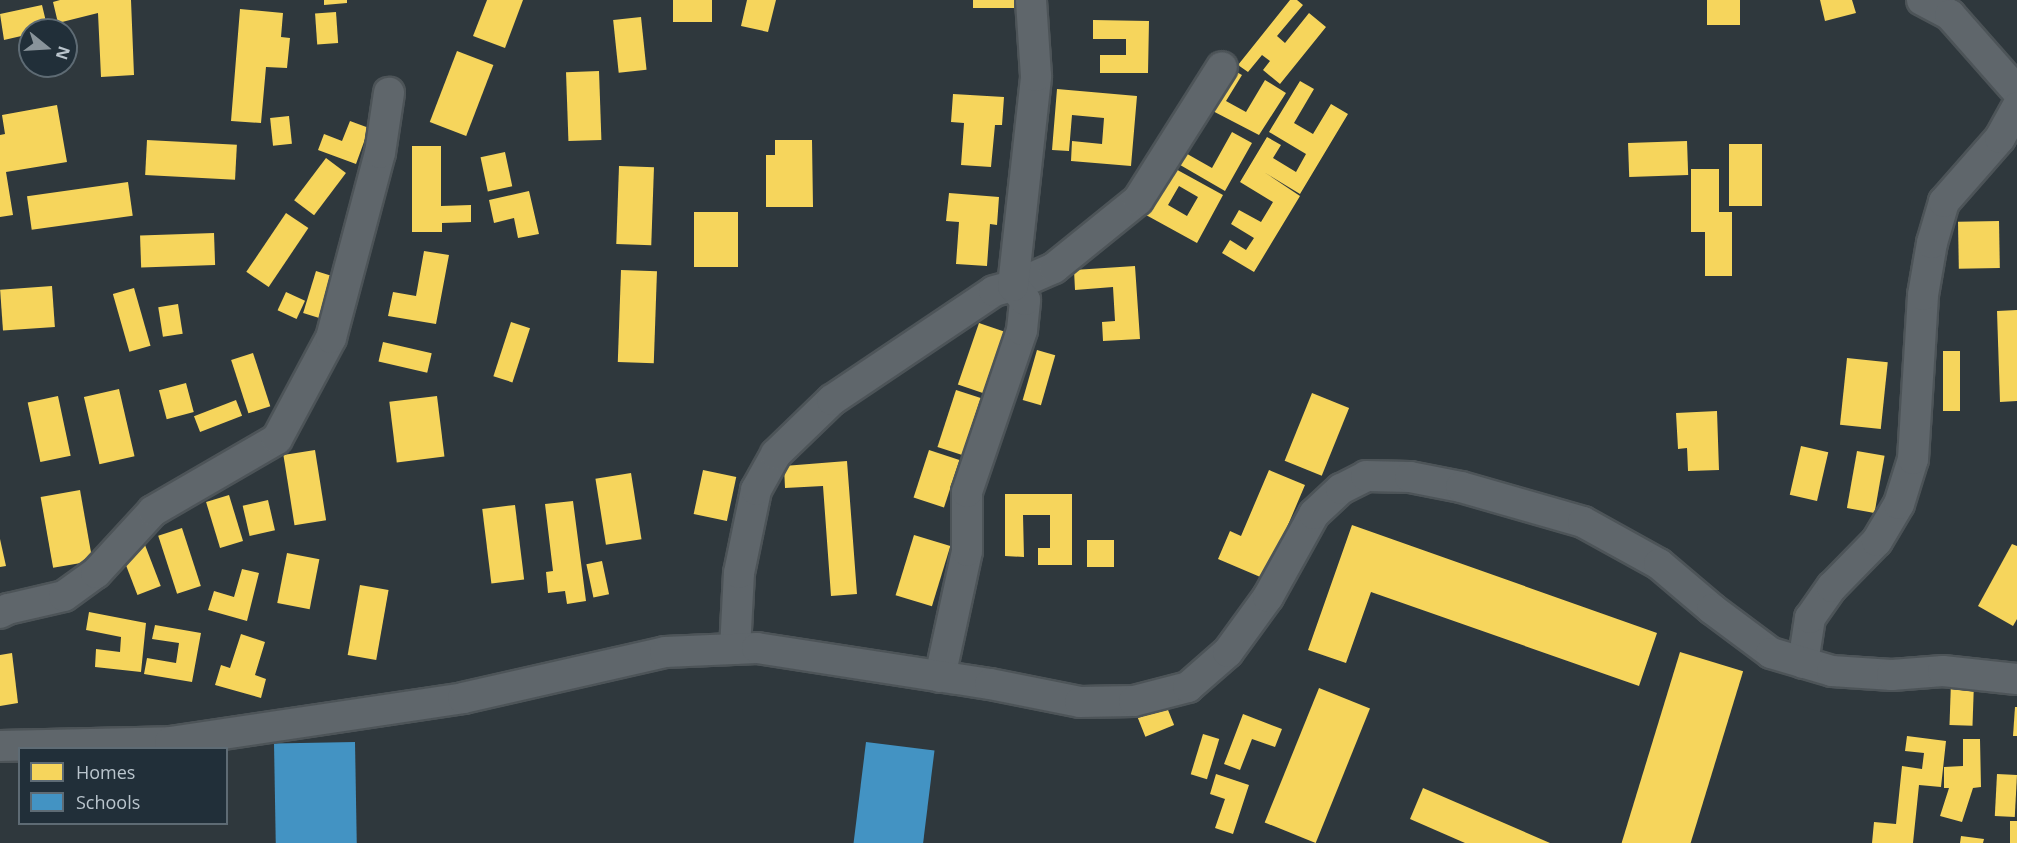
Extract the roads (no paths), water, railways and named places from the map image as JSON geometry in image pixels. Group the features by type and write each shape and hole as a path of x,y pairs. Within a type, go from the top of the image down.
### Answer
{"street":[{"path":"940,677 967,551 967,492 1022,330 1025,300 1013,286 1036,76 1030,0"},
{"path":"1922,0 1950,15 2017,91"},
{"path":"735,649 739,573 756,490 776,454 832,400 994,291 1013,286 1054,268 1138,200 1222,67"},
{"path":"0,613 8,609 64,596 96,573 153,511 277,438 331,338 380,153 389,93"},
{"path":"1803,663 1810,618 1832,587 1877,541 1899,504 1913,459 1923,295 1932,243 1944,202 2000,138 2017,107"},
{"path":"0,746 170,742 463,698 665,652 757,648 990,684 1080,702 1134,701 1188,687 1228,652 1268,597 1314,514 1341,489 1366,476 1410,477 1461,487 1583,522 1659,564 1712,609 1771,653 1803,663 1832,671 1892,675 1942,671 2017,679"}]}
